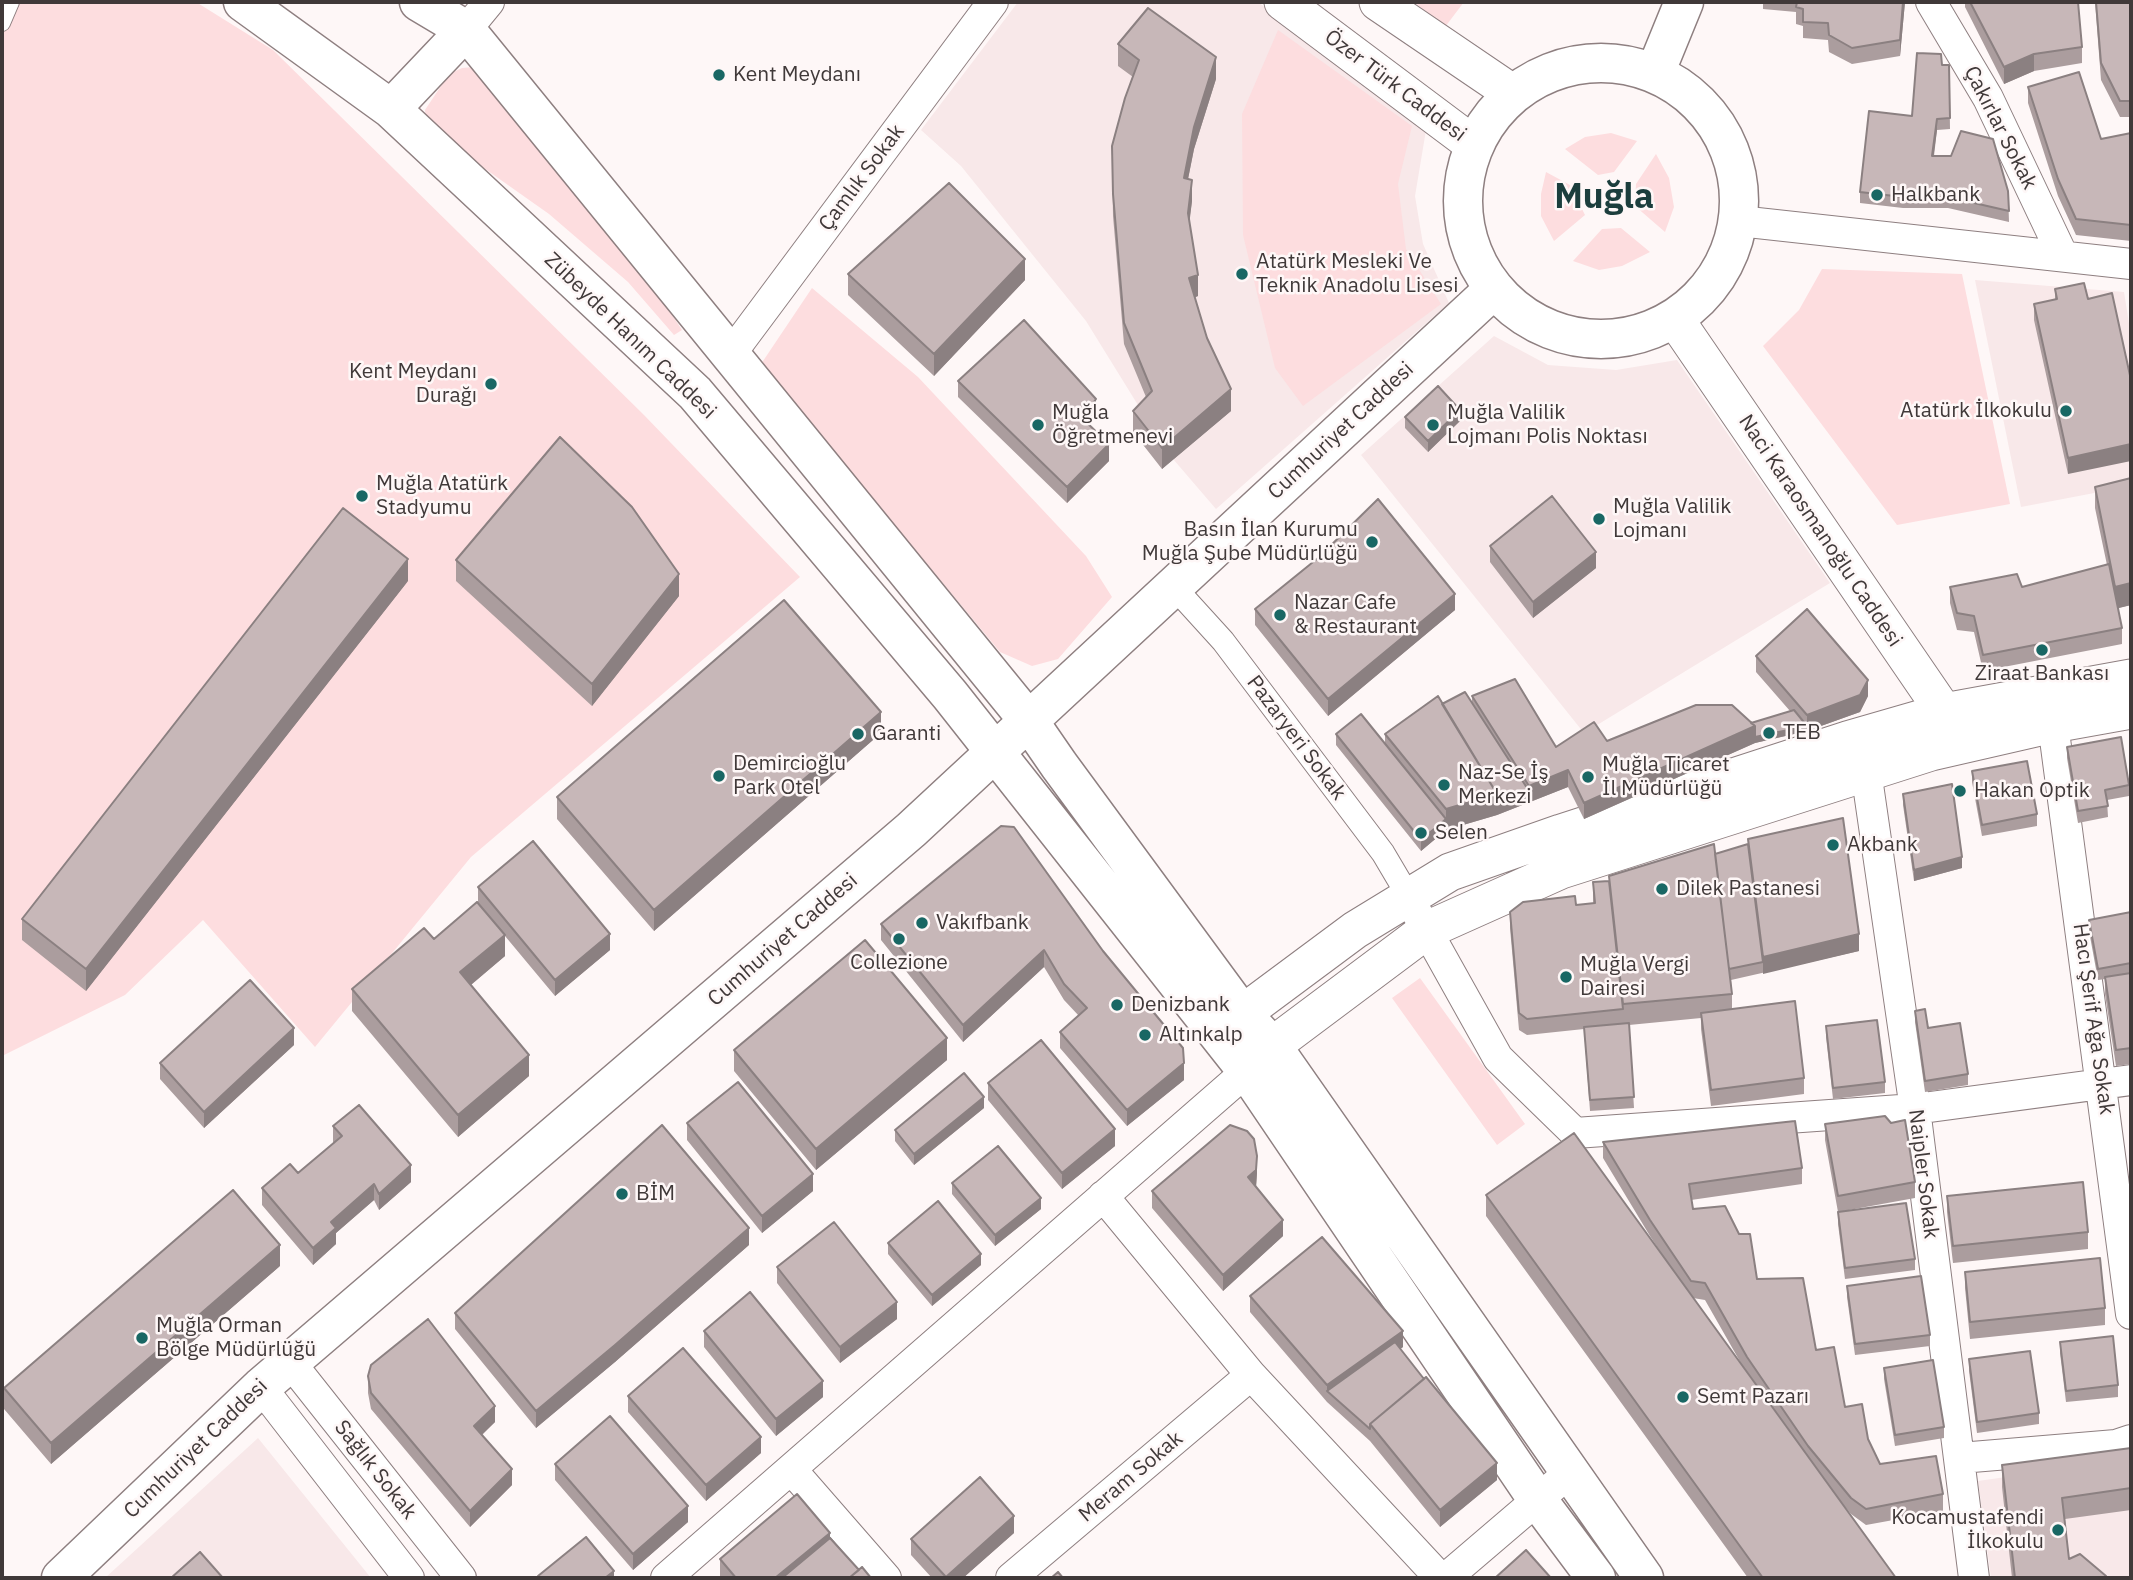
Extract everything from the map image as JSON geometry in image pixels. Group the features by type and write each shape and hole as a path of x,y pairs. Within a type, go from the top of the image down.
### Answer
{"main road":[{"name":"Zübeyde Hanım Caddesi","path":"243,2 391,109 695,393 995,752 1230,1024"},
{"path":"419,2 477,16 730,355 1028,720 1230,1024 1259,1058 1570,1472 1644,1578"},
{"path":"1655,73 1684,2"},
{"path":"391,109 477,16"},
{"path":"1619,62 1655,73 1686,91 1712,117 1730,149 1739,184 1739,220 1731,250 1717,277 1699,300 1675,319 1645,333 1613,340 1579,338 1547,329 1518,313 1494,289 1477,264 1466,235 1462,205 1465,174 1474,145 1490,117 1512,93 1544,73 1581,63 1619,62"},
{"name":"Cumhuriyet Caddesi","path":"61,1578 261,1387 901,839 1494,289"},
{"path":"695,393 730,355"},
{"path":"1259,1058 1537,1499 1596,1578"}],"street":[{"name":"Çamlık Sokak","path":"730,355 993,2"},
{"name":"Özer Türk Caddesi","path":"1283,2 1474,145"},
{"path":"1378,2 1512,93"},
{"name":"Çakırlar Sokak","path":"1931,2 1988,99 2063,256"},
{"path":"1739,220 2131,264"},
{"name":"Naci Karaosmanoğlu Caddesi","path":"1675,319 1965,743"},
{"name":"Pazaryeri Sokak","path":"1173,586 1240,664 1382,853 1409,897"},
{"path":"1230,1024 1355,930 1450,872 1847,740 1944,712 2131,678"},
{"path":"666,1578 1259,1058 1427,930 1561,870 1866,771 1965,743 2131,710"},
{"name":"Hacı Şerif Ağa Sokak","path":"2053,724 2131,1314"},
{"name":"Naipler Sokak","path":"1866,771 1915,1110 1974,1578"},
{"path":"1409,897 1498,1058 1575,1133 1915,1110 2131,1080"},
{"path":"1103,1196 1251,1375 1440,1578"},
{"name":"Sağlık Sokak","path":"290,1362 461,1578"},
{"name":"Meram Sokak","path":"1011,1578 1251,1375"},
{"name":"Sağlık Sokak","path":"261,1387 409,1578"},
{"path":"1960,1458 2116,1445 2131,1440"},
{"path":"791,1469 886,1578"},
{"path":"1446,1578 1570,1472"}],"lane":[{"path":"2,23 11,2"}],"shaded area":[{"name":"Muğla Atatürk Stadyumu","path":"2,2 196,2 273,50 644,415 800,577 471,857 315,1047 203,920 125,995 2,1056"},
{"name":"Atatürk Mesleki Ve Teknik Anadolu Lisesi","path":"1018,2 1258,2 1426,130 1415,196 1423,244 1449,303 1216,509 1167,452 1086,321 961,166 921,130"},
{"path":"1414,2 1464,2 1445,27"},
{"path":"1278,30 1412,126 1398,184 1406,249 1441,304 1303,406 1275,368 1243,235 1242,114"},
{"path":"474,67 663,301 682,330 674,335 628,282 549,214 440,137 426,123 425,110 449,74 462,68"},
{"path":"1611,133 1637,141 1614,172 1598,175 1565,149 1585,137"},
{"path":"1656,154 1669,178 1674,207 1665,232 1635,206 1636,184"},
{"path":"1546,172 1570,185 1585,215 1554,241 1541,216 1541,194"},
{"path":"1621,228 1650,252 1622,266 1599,270 1573,261 1602,229"},
{"path":"1822,269 1962,274 2010,504 1897,525 1763,346 1799,310"},
{"name":"Atatürk İlkokulu","path":"1975,280 2124,292 2131,336 2131,486 2021,507"},
{"path":"812,288 918,377 1086,556 1112,597 1058,659 1032,666 1000,652 761,364"},
{"name":"Muğla Valilik Lojmanı","path":"1494,336 1548,365 1616,370 1677,360 1830,583 1584,733 1361,455"},
{"path":"1420,978 1525,1124 1497,1145 1392,998"},
{"path":"258,1438 371,1578 105,1578"},
{"name":"Kocamustafendi İlkokulu","path":"2131,1459 2131,1578 1991,1578 1978,1481"}],"building":[{"path":"1797,2 1903,2 1900,40 1852,48 1829,35 1828,23 1803,22 1803,9 1796,7"},
{"path":"1970,2 2078,2 2082,47 2034,54 2004,67"},
{"path":"2096,2 2131,2 2131,101 2120,101 2101,63"},
{"path":"1148,8 1216,57 1194,127 1184,178 1192,180 1188,213 1198,275 1189,278 1207,338 1231,389 1162,448 1133,411 1152,391 1124,323 1113,194 1112,146 1139,60 1118,44"},
{"path":"1917,53 1941,54 1942,65 1949,65 1950,118 1937,119 1932,156 1951,156 1961,131 1993,139 2008,191 2009,211 1948,197 1903,197 1860,192 1869,111 1912,116"},
{"path":"2079,72 2101,139 2131,133 2131,225 2076,219 2058,179 2028,87"},
{"path":"949,183 1025,259 934,354 848,274"},
{"path":"2084,283 2088,299 2112,293 2131,380 2131,444 2068,458 2034,304 2057,299 2055,289"},
{"name":"Muğla Öğretmenevi","path":"1024,320 1096,399 1082,418 1109,444 1067,487 958,381"},
{"name":"Muğla Valilik Lojmanı Polis Noktası","path":"1438,386 1460,410 1428,441 1405,417"},
{"path":"560,437 632,507 679,574 592,684 456,560"},
{"path":"2131,478 2131,583 2115,587 2095,487"},
{"name":"Muğla Valilik Lojmanı","path":"1552,496 1596,552 1533,602 1490,546"},
{"path":"1378,499 1455,594 1328,699 1255,609 1318,558"},
{"path":"343,508 408,559 86,969 22,919"},
{"path":"2109,564 2122,628 1983,655 1974,616 1957,613 1950,587 2017,574 2022,587"},
{"name":"Demircioğlu Park Otel","path":"784,600 881,712 654,910 557,797"},
{"path":"1807,609 1868,680 1860,695 1807,715 1756,656"},
{"path":"1515,679 1556,747 1594,722 1607,741 1696,705 1732,705 1755,726 1584,803 1568,770 1529,786 1472,696"},
{"path":"1465,692 1529,791 1497,804 1497,794 1442,704"},
{"name":"Naz-Se İş Merkezi","path":"1438,696 1497,794 1446,809 1385,734"},
{"path":"1794,710 1807,726 1755,737 1755,726 1751,723"},
{"path":"1361,714 1446,819 1421,840 1336,734"},
{"path":"2121,737 2129,785 2105,790 2108,806 2078,811 2067,747"},
{"path":"2027,761 2037,814 1982,825 1972,771"},
{"path":"1952,784 1962,857 1914,870 1903,794"},
{"path":"1843,818 1859,934 1763,957 1748,839"},
{"path":"1001,826 1014,827 1103,951 1183,1048 1184,1063 1127,1110 1060,1032 1087,1008 1064,984 1044,950 963,1025 881,924"},
{"path":"533,841 610,934 555,980 478,887"},
{"path":"1714,844 1732,994 1623,1004 1609,876"},
{"path":"1748,844 1763,962 1729,969 1715,854"},
{"name":"Muğla Vergi Dairesi","path":"1609,881 1623,1009 1527,1019 1519,1013 1510,912 1523,902 1575,896 1576,905 1595,903 1593,882"},
{"path":"477,902 505,935 460,972 529,1055 458,1115 352,989 424,928 434,939"},
{"path":"2131,912 2131,963 2098,969 2089,920"},
{"path":"865,940 947,1038 816,1149 734,1050"},
{"path":"2131,973 2131,1048 2116,1050 2105,977"},
{"path":"250,980 294,1028 204,1112 160,1063"},
{"path":"1795,1001 1804,1078 1711,1090 1701,1013"},
{"path":"1925,1009 1928,1028 1960,1023 1968,1074 1925,1081 1915,1011"},
{"path":"1877,1020 1885,1082 1833,1088 1826,1026"},
{"path":"1629,1023 1634,1097 1590,1100 1584,1027"},
{"path":"1041,1040 1115,1129 1062,1173 988,1083"},
{"path":"964,1073 984,1097 914,1154 895,1130"},
{"path":"738,1082 813,1174 762,1216 687,1123"},
{"path":"359,1105 411,1165 379,1194 374,1184 331,1222 336,1228 313,1248 262,1188 290,1164 298,1173 342,1136 333,1126"},
{"path":"1885,1116 1891,1123 1905,1120 1915,1182 1838,1196 1825,1124"},
{"path":"1795,1121 1802,1168 1689,1184 1693,1209 1725,1206 1739,1234 1750,1234 1757,1279 1803,1278 1816,1350 1834,1347 1845,1407 1862,1404 1868,1439 1880,1464 1936,1456 1943,1494 1866,1509 1851,1498 1808,1446 1747,1357 1705,1283 1691,1281 1603,1142"},
{"path":"662,1125 749,1228 536,1411 455,1313"},
{"path":"1230,1125 1247,1131 1254,1139 1256,1170 1248,1177 1283,1220 1223,1275 1152,1191"},
{"name":"Semt Pazarı","path":"1574,1133 1896,1578 1763,1578 1486,1195"},
{"path":"998,1146 1041,1198 995,1235 952,1183"},
{"path":"2083,1182 2088,1232 1953,1246 1947,1196"},
{"name":"Muğla Orman Bölge Müdürlüğü","path":"233,1190 280,1245 51,1443 4,1388"},
{"path":"938,1201 981,1254 932,1295 888,1243"},
{"path":"1906,1203 1915,1259 1845,1268 1838,1212"},
{"path":"834,1222 897,1302 840,1347 777,1267"},
{"path":"1322,1237 1403,1331 1327,1385 1250,1296"},
{"path":"2100,1258 2105,1308 1970,1322 1965,1272"},
{"path":"1921,1276 1930,1335 1855,1344 1847,1286"},
{"path":"750,1292 823,1381 776,1419 704,1331"},
{"path":"428,1319 495,1406 474,1426 512,1469 470,1511 371,1393 368,1376 371,1365"},
{"path":"2113,1336 2118,1385 2066,1391 2060,1342"},
{"path":"1395,1342 1424,1379 1370,1424 1370,1429 1327,1391"},
{"path":"683,1348 761,1437 706,1485 628,1396"},
{"path":"2030,1351 2039,1413 1977,1422 1969,1359"},
{"path":"1933,1360 1944,1427 1895,1435 1884,1368"},
{"path":"1426,1377 1497,1463 1440,1510 1370,1424"},
{"path":"610,1416 688,1506 633,1554 555,1464"},
{"path":"2131,1448 2131,1488 2062,1498 2069,1559 2080,1554 2106,1576 2105,1578 2015,1578 2002,1465"},
{"path":"980,1477 1014,1516 946,1577 911,1539"},
{"path":"797,1494 830,1533 775,1578 736,1578 720,1559"},
{"path":"586,1537 614,1571 605,1578 538,1576"},
{"path":"830,1538 859,1570 849,1578 782,1578"},
{"path":"1526,1550 1551,1578 1495,1578"},
{"path":"200,1552 223,1578 171,1578"},
{"path":"862,1567 871,1578 849,1578"},
{"path":"1058,1572 1063,1578 1051,1578"}],"place":[{"name":"Kent Meydanı","path":"719,75"},
{"name":"Halkbank","path":"1877,195"},
{"name":"Atatürk Mesleki Ve Teknik Anadolu Lisesi","path":"1242,274"},
{"name":"Kent Meydanı Durağı","path":"491,384"},
{"name":"Atatürk İlkokulu","path":"2066,411"},
{"name":"Muğla Öğretmenevi","path":"1038,425"},
{"name":"Muğla Valilik Lojmanı Polis Noktası","path":"1433,425"},
{"name":"Muğla Atatürk Stadyumu","path":"362,496"},
{"name":"Muğla Valilik Lojmanı","path":"1599,519"},
{"name":"Basın İlan Kurumu Muğla Şube Müdürlüğü","path":"1372,542"},
{"name":"Nazar Cafe & Restaurant","path":"1280,615"},
{"name":"Ziraat Bankası","path":"2042,650"},
{"name":"TEB","path":"1769,733"},
{"name":"Garanti","path":"858,734"},
{"name":"Demircioğlu Park Otel","path":"719,776"},
{"name":"Muğla Ticaret İl Müdürlüğü","path":"1588,777"},
{"name":"Naz-Se İş Merkezi","path":"1444,785"},
{"name":"Hakan Optik","path":"1960,791"},
{"name":"Selen","path":"1421,833"},
{"name":"Akbank","path":"1833,845"},
{"name":"Dilek Pastanesi","path":"1662,889"},
{"name":"Vakıfbank","path":"922,923"},
{"name":"Collezione","path":"899,939"},
{"name":"Muğla Vergi Dairesi","path":"1566,977"},
{"name":"Denizbank","path":"1117,1005"},
{"name":"Altınkalp","path":"1145,1035"},
{"name":"BİM","path":"622,1194"},
{"name":"Muğla Orman Bölge Müdürlüğü","path":"142,1338"},
{"name":"Semt Pazarı","path":"1683,1397"},
{"name":"Kocamustafendi İlkokulu","path":"2058,1530"}],"district":[{"name":"Muğla","path":"1604,198"}]}
